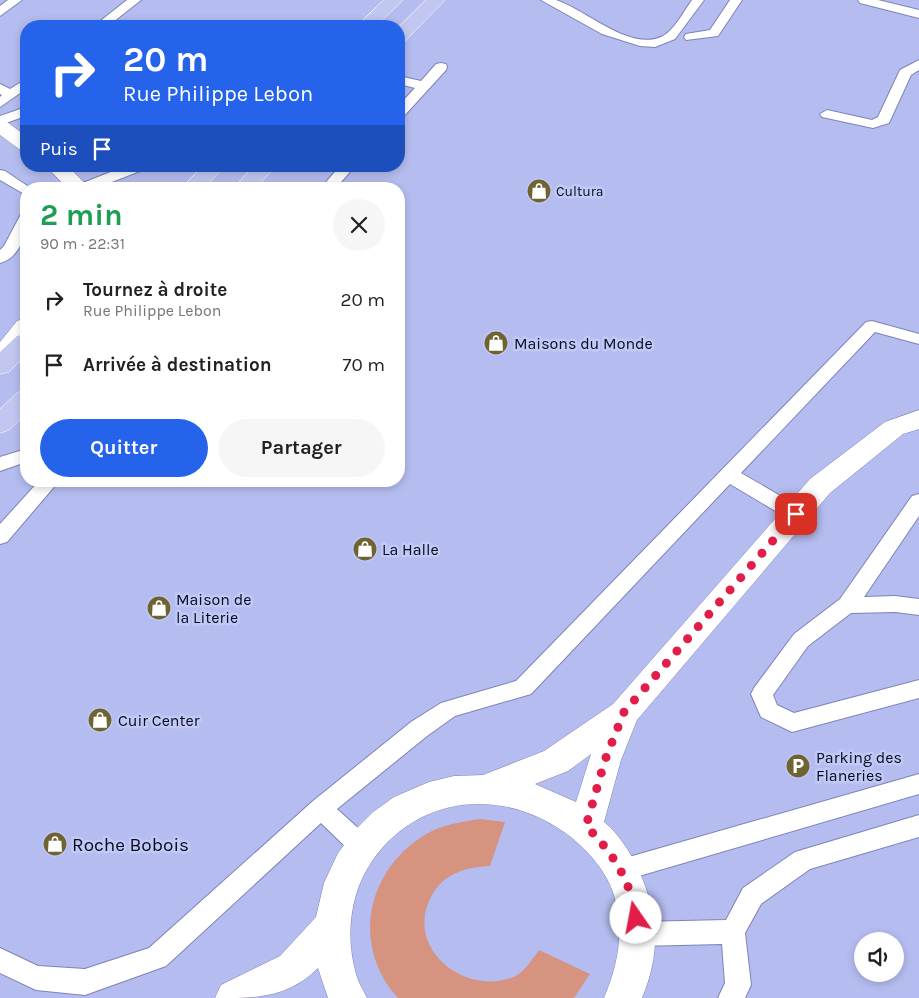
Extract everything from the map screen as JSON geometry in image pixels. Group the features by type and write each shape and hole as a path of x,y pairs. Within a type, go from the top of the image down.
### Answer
{"main road":[{"path":"372,20 394,0"},
{"path":"405,31 436,0"},
{"path":"199,182 209,172"},
{"path":"250,182 260,172"},
{"path":"0,366 20,348"},
{"path":"0,424 20,405"}],"street":[{"path":"0,126 20,141"},
{"path":"62,172 73,182"},
{"path":"0,359 20,334"},
{"path":"488,788 556,761 624,712 820,486 894,428 919,419"},
{"path":"586,826 605,760 624,712"},
{"path":"348,998 334,960 332,926 340,883 361,846 386,820 418,801 452,790 488,788 523,793 557,806 586,826 606,846 622,870 633,901 638,934 635,966 623,998"},
{"path":"234,998 293,969 332,926"}],"lane":[{"path":"0,12 16,0"},
{"path":"108,20 135,0"},
{"path":"547,0 621,38 654,43 668,39 698,0"},
{"path":"690,37 714,33 736,0"},
{"path":"864,0 880,2 919,14"},
{"path":"827,114 873,124 884,120 905,73 919,64"},
{"path":"405,107 441,67"},
{"path":"405,81 424,86"},
{"path":"4,95 20,86"},
{"path":"0,121 20,113"},
{"path":"98,182 124,172"},
{"path":"333,182 343,172"},
{"path":"0,174 20,187"},
{"path":"6,253 20,228"},
{"path":"6,253 20,243"},
{"path":"0,960 36,978 85,982 157,957 321,808 420,729 449,709 523,688 872,326 919,339"},
{"path":"0,464 20,457"},
{"path":"729,475 796,514"},
{"path":"0,537 45,487"},
{"path":"919,501 847,605 801,640 762,694 769,711 792,723 919,689"},
{"path":"847,605 895,604 919,607"},
{"path":"622,870 919,784"},
{"path":"321,808 361,846"},
{"path":"731,998 738,984 732,932 752,896 803,860 919,826"},
{"path":"638,934 732,932"}],"shaded area":[{"path":"0,0 919,0 919,998 0,998"},
{"path":"480,819 505,822 490,866 473,868 457,873 450,876 437,887 425,915 426,934 432,950 444,964 460,974 478,980 497,981 516,976 526,967 539,950 590,974 574,998 398,998 383,977 374,954 370,931 372,908 379,886 391,866 407,848 428,833 447,825"}],"place":[{"name":"Cultura","path":"539,191"},
{"name":"Maisons du Monde","path":"496,343"},
{"name":"La Halle","path":"365,549"},
{"name":"Maison de la Literie","path":"159,608"},
{"name":"Cuir Center","path":"100,720"},
{"name":"Parking des Flaneries","path":"798,766"},
{"name":"Roche Bobois","path":"55,844"}],"route":[{"path":"636,918 633,901 622,870 606,846 586,826 611,744 624,712 796,514"}]}
